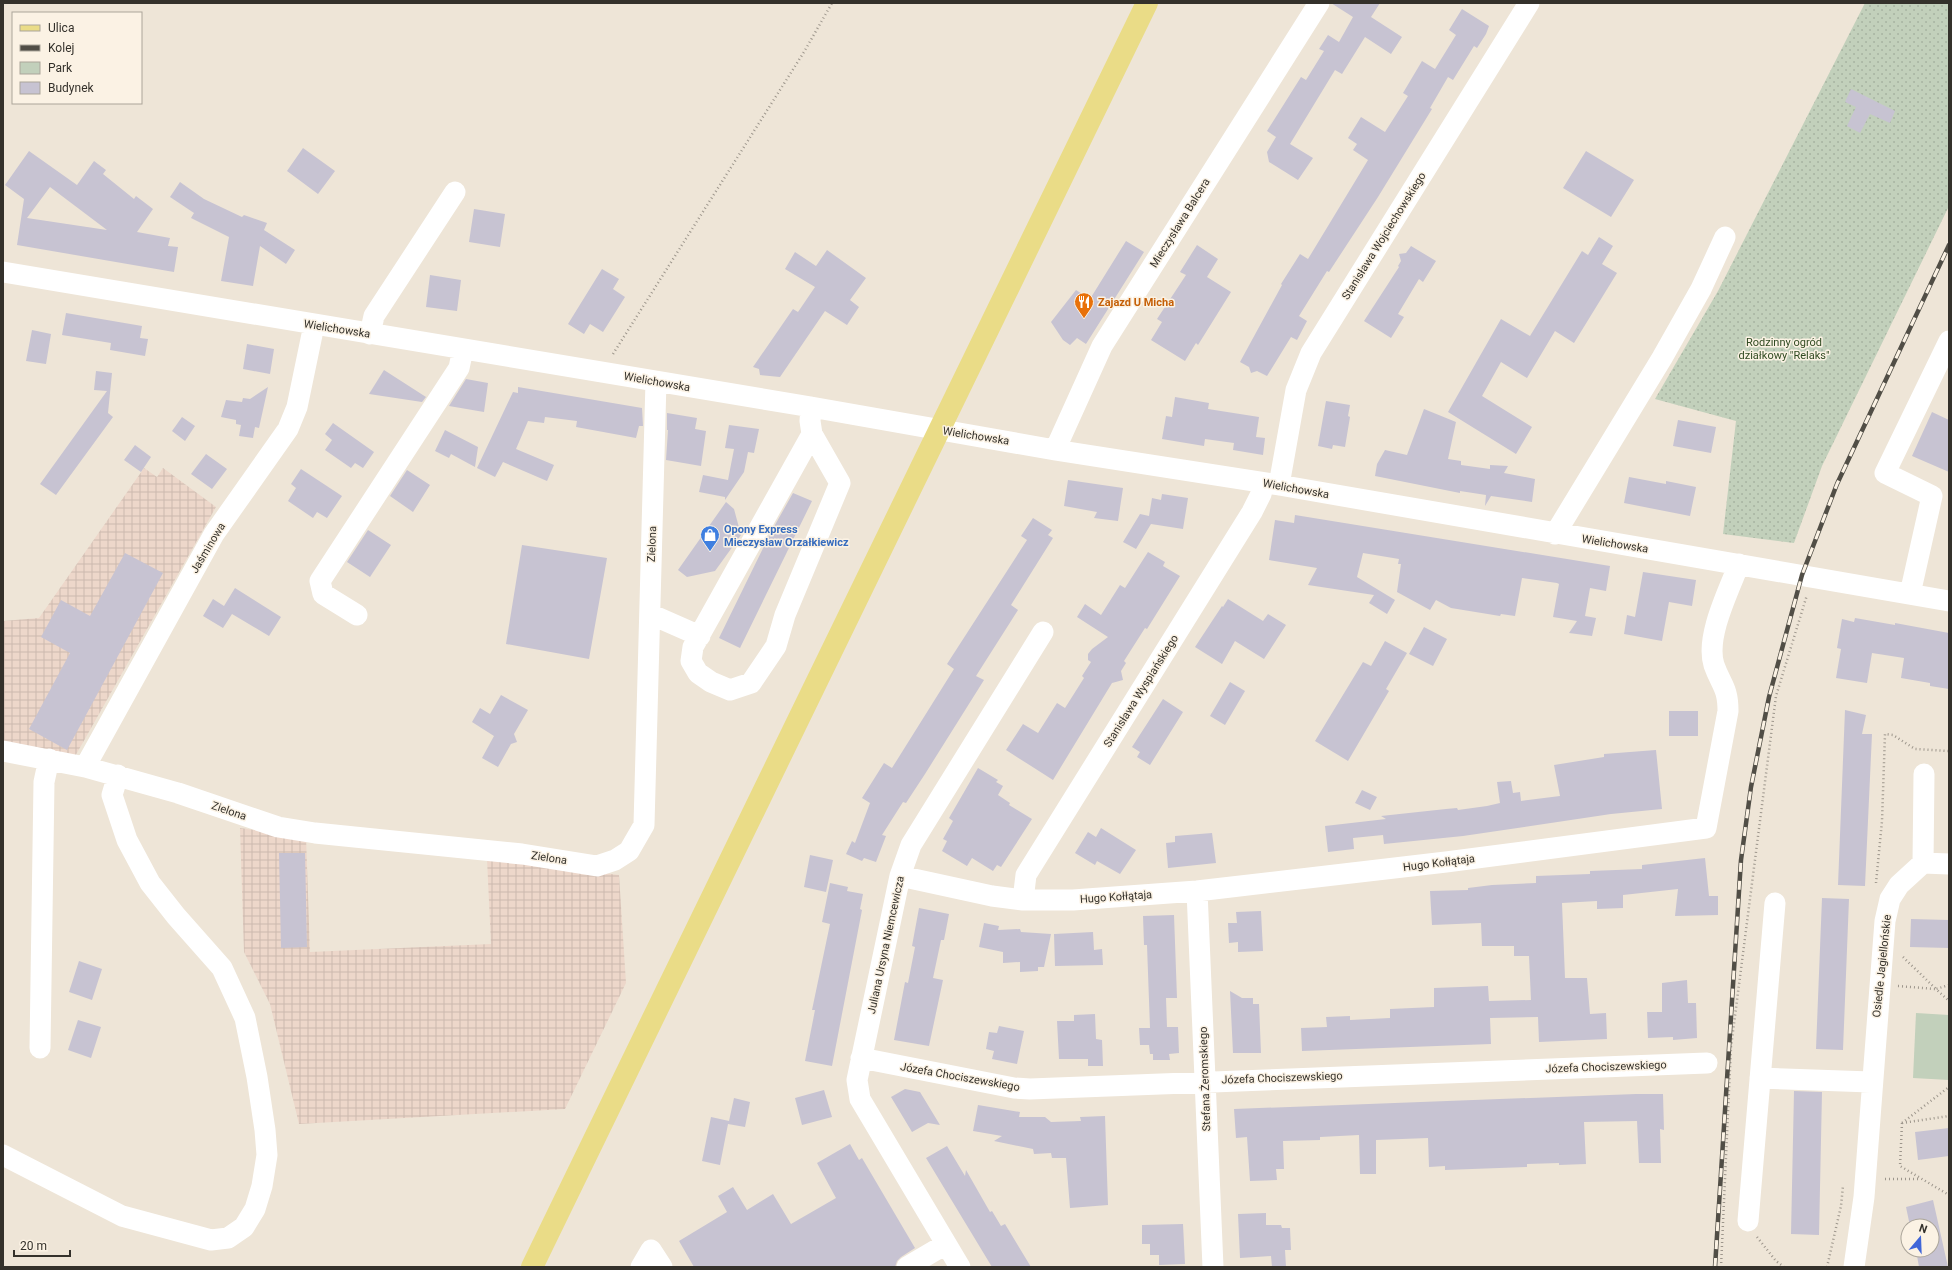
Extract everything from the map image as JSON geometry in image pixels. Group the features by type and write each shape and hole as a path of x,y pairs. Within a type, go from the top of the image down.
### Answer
{"main road":[{"path":"532,1267 1147,3"}],"street":[{"name":"Mieczysława Balcera","path":"1055,450 1102,346 1319,3"},
{"name":"Stanisława Wojciechowskiego","path":"1272,484 1296,390 1311,353 1529,3"},
{"path":"370,334 374,316 455,192"},
{"path":"1555,534 1662,358 1701,289 1725,237"},
{"name":"Wielichowska","path":"3,272 940,431 1272,484 1949,601"},
{"name":"Jaśminowa","path":"85,767 214,534 288,430 297,407 314,325"},
{"path":"1910,594 1932,496 1886,473 1949,341"},
{"path":"357,615 323,594 320,581 459,368 462,350"},
{"name":"Zielona","path":"3,751 49,759 118,775 278,827 315,833 522,854 597,866 615,860 629,851 644,825 656,382"},
{"path":"811,408 810,421 812,434 840,483 785,615 776,646 751,683 730,690 710,682 698,673 691,661 693,647 812,434"},
{"name":"Stanisława Wyspiańskiego","path":"1023,900 1026,875 1252,512 1261,494 1272,484"},
{"name":"Hugo Kołłątaja","path":"900,876 992,896 1023,900 1073,900 1198,891 1446,862 1706,828 1728,711 1728,696 1714,664 1713,643 1718,617 1740,564"},
{"path":"650,614 700,636"},
{"name":"Juliana Ursyna Niemcewicza","path":"960,1267 860,1099 857,1080 900,876 911,845 1043,632"},
{"path":"40,1048 44,782 49,759"},
{"path":"1924,774 1923,863 1949,864"},
{"path":"3,1155 122,1216 211,1240 228,1238 244,1227 255,1208 262,1186 267,1155 265,1130 257,1077 245,1018 222,968 176,916 150,883 127,840 112,795 118,775"},
{"name":"Osiedle Jagiellońskie","path":"1854,1267 1865,1179 1884,921 1890,899 1899,885 1923,863"},
{"name":"Stefana Żeromskiego","path":"1198,891 1213,1267"},
{"path":"1748,1221 1775,903"},
{"name":"Józefa Chociszewskiego","path":"861,1058 1014,1088 1030,1089 1206,1081 1707,1063"},
{"path":"1760,1078 1871,1082"},
{"path":"907,1267 946,1244"},
{"path":"641,1267 651,1250 662,1267"}],"path":[{"path":"605,373 616,347 804,52 832,3"},
{"path":"1885,734 1893,735 1914,749 1949,751"},
{"path":"1883,939 1949,1001"},
{"path":"1879,984 1936,989 1949,985"},
{"path":"1949,1087 1902,1123 1900,1166 1949,1196"},
{"path":"1902,1123 1949,1116"},
{"path":"1865,1179 1922,1179"},
{"path":"1748,1221 1760,1242 1776,1261 1784,1267"}],"shaded area":[{"path":"144,468 157,477 163,468 216,507 73,760 3,746 3,621 39,618"},
{"path":"240,828 306,837 310,952 491,944 487,859 619,875 626,983 565,1109 299,1124 270,1004 244,952"}],"green space":[{"name":"Rodzinny ogród działkowy \"Relaks\"","path":"1865,3 1949,3 1949,206 1822,466 1794,543 1723,534 1736,421 1655,399 1718,291"},
{"path":"1916,1013 1949,1015 1949,1080 1913,1078"}],"building":[{"path":"1331,3 1380,3 1371,17 1402,37 1391,54 1365,37 1342,74 1335,70 1290,144 1313,158 1298,180 1269,162 1267,152 1276,137 1267,131 1301,77 1306,80 1324,51 1319,49 1328,35 1339,42 1353,17"},
{"path":"1462,9 1489,26 1486,34 1477,48 1474,46 1453,80 1448,77 1430,108 1432,109 1378,197 1329,272 1327,271 1299,316 1307,321 1297,340 1291,337 1267,376 1257,371 1251,373 1249,367 1240,362 1282,285 1281,284 1300,254 1308,259 1368,160 1353,150 1357,144 1348,138 1361,117 1385,132 1408,96 1403,93 1422,61 1435,69 1456,35 1449,30"},
{"path":"1851,89 1895,111 1890,123 1870,114 1860,133 1847,126 1856,107 1845,102"},
{"path":"303,148 335,171 318,194 287,171"},
{"path":"29,151 77,185 94,161 106,170 103,174 134,199 136,196 153,209 137,232 170,238 168,246 178,247 174,272 17,245 24,199 5,185","holes":["50,187 107,230 27,218"]},
{"path":"1586,151 1634,180 1611,217 1563,188"},
{"path":"180,182 204,199 242,217 244,215 267,223 264,230 295,250 286,264 260,246 253,286 221,281 229,237 191,218 194,213 170,197"},
{"path":"474,209 505,214 500,247 469,242"},
{"path":"1599,237 1613,246 1602,264 1617,273 1574,343 1555,331 1527,378 1501,362 1482,396 1532,427 1516,454 1448,412 1501,319 1530,336 1582,251 1588,255"},
{"path":"1126,241 1144,252 1086,344 1077,338 1070,345 1063,340 1051,322 1076,290 1090,299"},
{"path":"1197,245 1218,259 1207,277 1231,292 1198,345 1196,343 1185,361 1151,340 1162,322 1157,319 1186,275 1180,272"},
{"path":"1411,246 1436,261 1423,282 1419,279 1398,314 1404,317 1391,338 1364,321 1399,267 1398,266 1401,261 1399,254 1406,253"},
{"path":"827,250 866,278 850,300 859,307 847,325 825,311 780,377 760,375 759,369 753,367 793,309 798,312 815,287 785,269 795,252 816,266"},
{"path":"602,269 619,279 613,289 625,297 603,332 590,324 584,334 568,324"},
{"path":"430,275 461,280 457,311 426,307"},
{"path":"66,313 142,326 140,338 148,339 145,356 110,350 111,343 62,335"},
{"path":"32,330 51,334 46,364 26,361"},
{"path":"247,344 274,349 270,374 243,369"},
{"path":"384,370 426,397 422,402 369,394"},
{"path":"96,371 112,373 108,413 113,417 56,495 40,484 107,391 94,390"},
{"path":"466,379 488,383 484,412 449,406"},
{"path":"268,387 259,428 255,427 253,438 239,436 241,425 236,424 236,420 221,417 226,400 242,402 243,398 250,399"},
{"path":"518,387 642,408 643,426 639,426 636,438 576,427 577,421 545,417 544,423 528,421 516,449 554,465 547,481 503,462 495,477 477,468 513,392 518,393"},
{"path":"1175,397 1209,403 1208,409 1259,417 1256,437 1265,438 1263,455 1233,450 1234,443 1205,439 1204,446 1162,439 1166,416 1172,417"},
{"path":"1326,401 1350,405 1348,416 1350,417 1345,447 1333,445 1332,449 1318,446"},
{"path":"1424,409 1456,422 1448,459 1461,461 1461,465 1490,469 1490,465 1508,466 1504,473 1535,479 1532,502 1491,496 1485,506 1486,495 1460,491 1460,493 1375,476 1377,464 1385,450 1407,455"},
{"path":"1932,412 1949,420 1949,472 1912,456"},
{"path":"667,413 697,418 695,429 706,431 701,466 666,460 668,430"},
{"path":"182,417 195,426 185,441 172,431"},
{"path":"1678,420 1716,427 1711,453 1673,446"},
{"path":"333,423 374,452 363,468 355,463 351,468 325,450 332,440 325,434"},
{"path":"729,425 759,429 754,453 748,452 744,472 725,500 725,497 699,492 703,475 728,480 734,449 725,448"},
{"path":"445,430 478,447 475,467 451,454 449,458 435,451"},
{"path":"135,445 151,457 141,472 124,460"},
{"path":"206,454 227,469 212,489 191,474"},
{"path":"301,469 342,496 327,518 317,512 313,518 288,501 296,488 291,484"},
{"path":"407,470 430,485 413,512 390,496"},
{"path":"1629,477 1666,484 1666,481 1696,487 1690,516 1624,503"},
{"path":"1068,480 1123,488 1118,521 1094,518 1097,512 1064,506"},
{"path":"793,493 812,501 740,648 719,638 771,532"},
{"path":"1162,494 1188,498 1183,529 1151,524 1136,549 1123,542 1140,514 1149,516 1152,498 1161,500"},
{"name":"Opony Express Mieczysław Orzałkiewicz","path":"726,502 734,509 741,535 715,571 687,577 678,570"},
{"path":"1295,515 1610,566 1606,591 1590,588 1585,616 1596,618 1592,636 1569,633 1577,621 1553,617 1559,584 1557,583 1522,578 1515,616 1501,614 1500,616 1451,608 1436,600 1430,610 1397,592 1401,564 1398,564 1399,559 1363,553 1357,577 1395,600 1387,614 1369,603 1374,595 1308,585 1317,568 1269,560 1275,520 1294,523"},
{"path":"1033,518 1052,530 1048,535 1053,538 1011,605 1018,610 976,676 984,680 906,803 903,802 882,835 886,836 876,862 864,858 862,861 846,854 852,841 855,843 870,803 862,798 884,763 892,768 954,669 947,664 1027,540 1021,536"},
{"path":"368,530 391,545 370,577 347,562"},
{"path":"522,545 607,558 589,659 506,644"},
{"path":"1148,552 1165,562 1163,566 1180,576 1147,629 1145,628 1124,661 1126,663 1121,671 1123,680 1112,683 1053,780 1006,750 1023,724 1038,733 1057,703 1065,708 1084,678 1082,676 1091,662 1088,660 1088,654 1092,649 1108,637 1077,617 1085,604 1101,615 1120,585 1125,588"},
{"path":"125,553 163,573 67,750 29,729 70,653 41,637 61,600 90,616"},
{"path":"1643,572 1696,580 1692,606 1669,602 1662,641 1624,634 1627,615 1635,617"},
{"path":"235,588 281,617 269,636 232,614 223,628 203,616 213,599 224,606"},
{"path":"1228,599 1263,621 1268,614 1286,625 1264,659 1235,641 1222,664 1195,647"},
{"path":"1855,618 1895,625 1895,623 1949,633 1949,689 1930,686 1930,683 1901,678 1904,658 1872,653 1867,683 1836,678 1841,649 1837,648 1842,619 1854,622"},
{"path":"1424,627 1447,639 1433,666 1409,654"},
{"path":"1385,641 1407,653 1386,689 1389,691 1348,761 1315,741 1363,662 1371,666"},
{"path":"1230,682 1245,691 1225,725 1210,716"},
{"path":"501,695 528,710 514,734 517,742 511,744 498,767 482,758 494,736 472,722 480,708 490,714"},
{"path":"1163,699 1183,712 1150,765 1137,757 1140,752 1132,747"},
{"path":"1845,710 1866,715 1862,734 1872,734 1865,886 1838,885"},
{"path":"1669,711 1698,711 1698,736 1669,736"},
{"path":"1656,750 1662,809 1611,814 1463,836 1384,844 1383,835 1353,838 1354,849 1328,852 1325,826 1386,819 1381,816 1457,808 1458,810 1500,803 1497,782 1511,781 1513,793 1520,792 1521,801 1560,796 1554,765 1604,757 1604,754"},
{"path":"978,768 998,780 996,782 1003,786 998,795 1010,803 1009,805 1032,819 1001,867 997,865 993,871 972,858 967,866 942,851 947,841 943,839 953,821 949,818"},
{"path":"1362,790 1377,797 1370,810 1355,803"},
{"path":"1101,828 1136,850 1120,874 1097,861 1095,865 1075,853 1088,832 1096,837"},
{"path":"1212,833 1216,863 1168,868 1166,843 1175,842 1175,836"},
{"path":"279,853 305,853 307,947 281,948"},
{"path":"810,855 833,860 826,892 804,887"},
{"path":"1705,858 1709,896 1718,896 1718,915 1675,916 1678,889 1623,895 1623,908 1597,909 1597,901 1562,903 1565,978 1587,978 1590,1014 1606,1013 1607,1039 1539,1042 1538,1017 1490,1018 1491,1044 1302,1051 1301,1028 1327,1027 1326,1017 1350,1016 1350,1020 1390,1018 1390,1009 1434,1007 1434,988 1488,986 1489,1001 1531,1000 1529,956 1514,956 1514,946 1482,946 1481,923 1432,925 1430,891 1468,890 1468,888 1492,885 1536,883 1536,876 1590,874 1590,871 1642,869 1642,865"},
{"path":"830,883 848,887 847,891 863,894 860,909 862,910 832,1066 805,1061 815,1010 812,1010 830,924 822,922"},
{"path":"1822,898 1849,899 1843,1050 1816,1049"},
{"path":"919,908 949,914 944,940 941,940 933,978 943,980 929,1046 894,1040 905,982 908,983 915,947 912,946"},
{"path":"1261,911 1263,951 1238,952 1238,942 1229,943 1228,923 1237,923 1236,912"},
{"path":"1174,915 1177,998 1166,998 1167,1027 1178,1027 1179,1053 1169,1054 1170,1060 1153,1060 1153,1054 1150,1054 1149,1045 1140,1045 1139,1028 1150,1028 1147,945 1144,945 1143,916"},
{"path":"1911,919 1949,920 1949,948 1910,947"},
{"path":"984,923 999,926 998,930 1020,929 1021,932 1051,934 1044,967 1038,967 1038,971 1020,972 1020,962 1003,963 1003,952 979,947"},
{"path":"1093,932 1094,950 1102,949 1103,965 1055,966 1054,934"},
{"path":"79,961 102,969 92,1000 69,992"},
{"path":"1687,980 1688,1003 1696,1003 1697,1038 1673,1040 1673,1037 1648,1038 1647,1012 1662,1012 1662,983"},
{"path":"1230,991 1242,998 1253,998 1253,1004 1259,1004 1261,1053 1233,1053"},
{"path":"1095,1014 1096,1039 1102,1040 1103,1066 1088,1066 1088,1059 1059,1059 1057,1021 1074,1021 1074,1015"},
{"path":"78,1020 101,1027 91,1058 68,1050"},
{"path":"999,1026 1024,1031 1017,1064 992,1059 994,1051 986,1049 989,1032 997,1033"},
{"path":"905,1089 920,1092 940,1125 928,1123 912,1132 891,1097"},
{"path":"824,1090 832,1117 802,1125 795,1098"},
{"path":"1794,1091 1822,1092 1819,1235 1791,1234"},
{"path":"1663,1094 1664,1130 1660,1129 1661,1163 1639,1163 1637,1121 1584,1122 1586,1164 1527,1164 1527,1167 1445,1170 1445,1166 1429,1167 1428,1138 1376,1140 1376,1174 1360,1174 1359,1135 1320,1137 1320,1140 1283,1141 1284,1169 1276,1169 1277,1180 1250,1181 1247,1137 1236,1138 1234,1109"},
{"path":"734,1098 750,1102 745,1127 728,1124 720,1165 702,1161 711,1117 729,1121"},
{"path":"978,1105 1020,1112 1019,1117 1045,1117 1051,1122 1081,1121 1080,1117 1105,1116 1108,1205 1070,1208 1066,1158 1052,1158 1051,1153 1034,1154 1033,1149 994,1141 1002,1136 973,1131"},
{"path":"1949,1128 1949,1156 1918,1160 1915,1132"},
{"path":"850,1144 859,1160 862,1158 915,1248 901,1257 897,1261 895,1267 694,1267 679,1241 727,1212 718,1196 733,1187 747,1210 773,1194 791,1224 836,1198 817,1163"},
{"path":"947,1146 965,1176 966,1170 990,1212 992,1211 1001,1226 1005,1224 1031,1267 992,1267 926,1158"},
{"path":"1933,1200 1937,1218 1908,1218 1906,1207"},
{"path":"1266,1213 1266,1225 1281,1225 1282,1228 1290,1228 1291,1250 1285,1250 1286,1267 1272,1267 1271,1256 1240,1258 1238,1214"},
{"path":"1183,1224 1185,1264 1159,1265 1159,1255 1150,1255 1150,1244 1142,1244 1142,1225"},
{"path":"1940,1231 1948,1267 1919,1267 1917,1258 1940,1258"}],"railway":[{"path":"1715,1267 1741,860 1751,787 1769,697 1802,575 1837,484 1949,245"}],"place":[{"name":"Zajazd U Micha","path":"1084,319"},
{"name":"Opony Express Mieczysław Orzałkiewicz","path":"710,552"}]}
